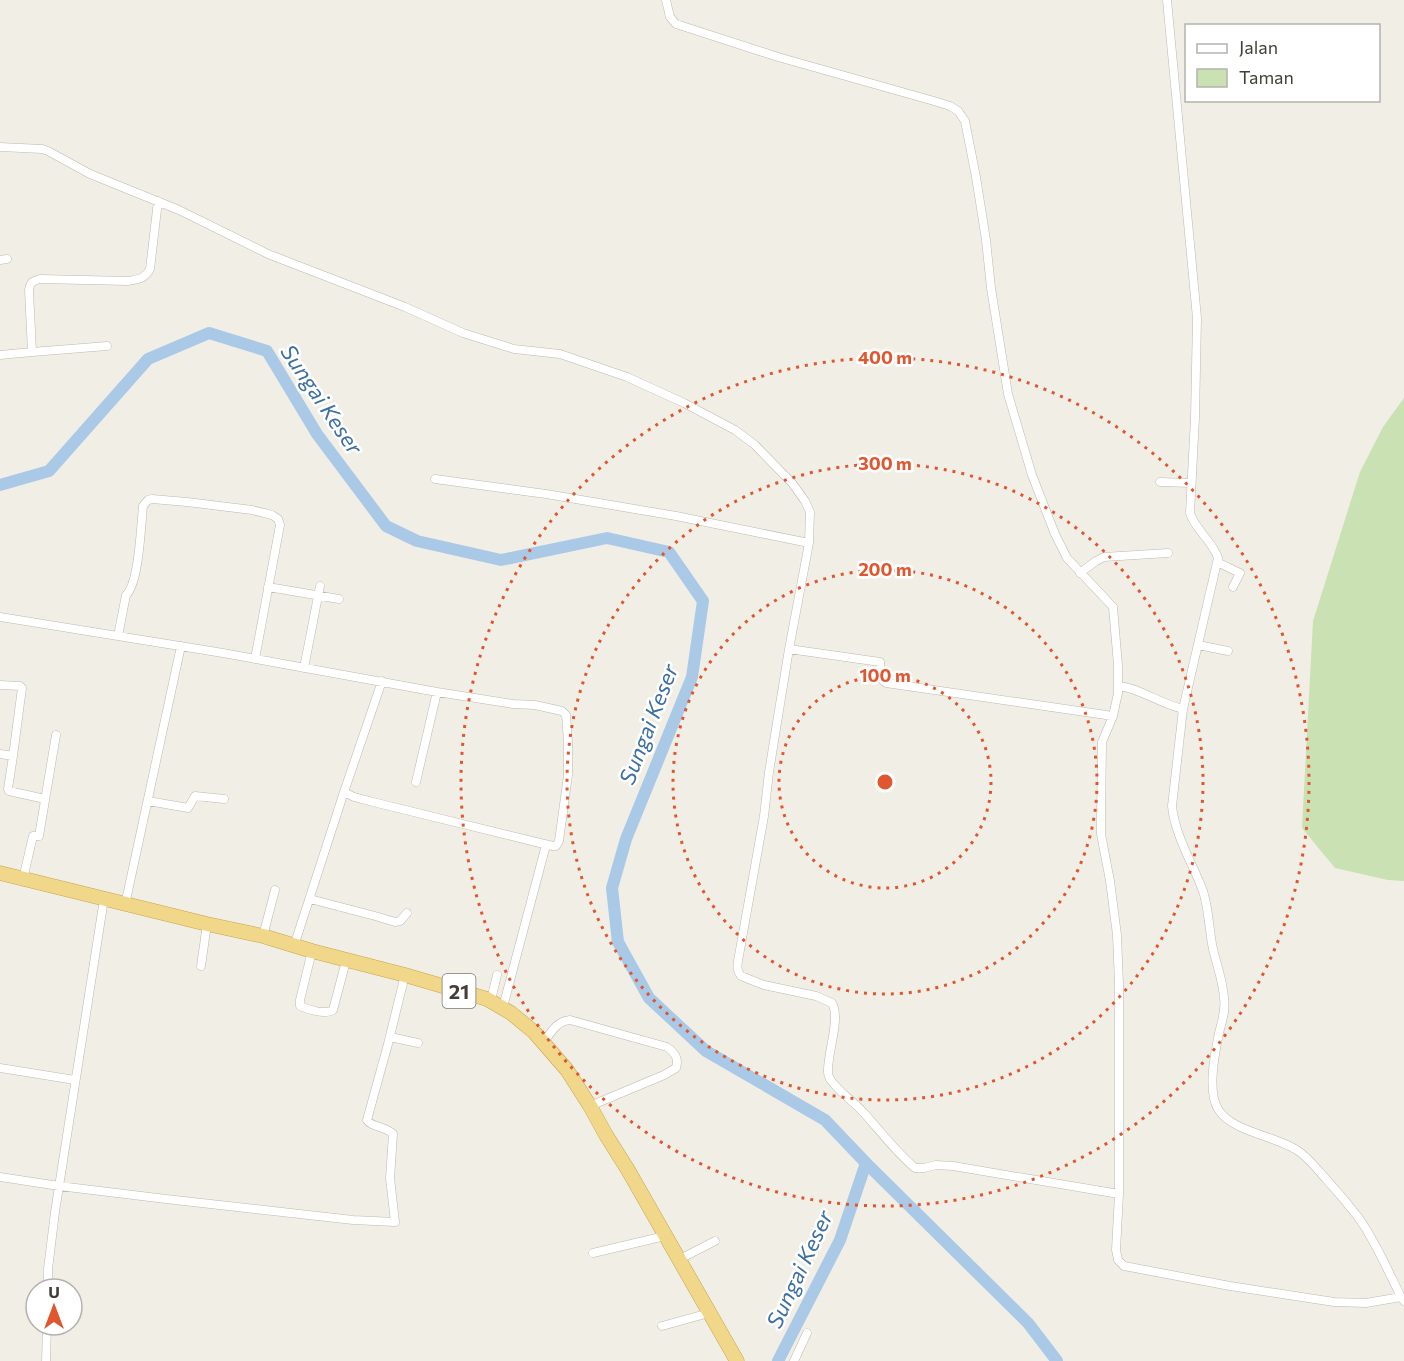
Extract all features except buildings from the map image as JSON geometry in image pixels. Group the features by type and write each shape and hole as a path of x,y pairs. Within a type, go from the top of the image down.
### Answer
{"highway":[{"name":"21","path":"0,873 125,905 263,936 346,961 405,975 497,1004 544,1042 567,1070 710,1313 734,1359"}],"street":[{"path":"666,0 672,22 778,57 950,106 958,111 965,121 986,240 991,288 1008,394 1032,475 1046,513 1067,558 1113,607 1118,686 1102,748 1101,834 1113,900 1119,984 1116,1250 1118,1260 1124,1266 1230,1286 1334,1302 1370,1303 1403,1299 1359,1219 1318,1169 1300,1152 1227,1120 1218,1111 1215,1102 1213,1071 1225,1008 1224,996 1203,892 1187,855 1172,806 1181,709 1198,645 1217,555 1191,518 1190,513 1197,318 1167,0"},
{"path":"0,147 48,151 90,174 179,210 268,254 405,307 463,333 514,349 550,352 627,377 713,417 755,445 792,483 810,512 809,543 789,648 764,816 737,966 739,974 764,985 816,996 834,1005 829,1077 915,1168 936,1165 953,1166 1118,1194"},
{"path":"32,352 30,284 40,279 128,281 141,279 150,269 158,201"},
{"path":"0,355 107,346"},
{"path":"435,479 546,494 687,518 809,543"},
{"path":"1160,482 1191,483"},
{"path":"118,636 126,595 130,591 135,574 143,506 148,500 252,510 272,514 278,519 280,525 255,659"},
{"path":"1080,573 1104,557 1168,553"},
{"path":"1217,562 1240,573 1233,588"},
{"path":"304,668 320,586"},
{"path":"268,587 339,599"},
{"path":"0,617 181,646 437,692 513,704 535,705 562,711 566,715 568,776 559,841 556,846 344,792"},
{"path":"1198,645 1228,651"},
{"path":"125,905 181,646"},
{"path":"789,648 880,662 881,680 886,683 1111,716"},
{"path":"294,946 382,681"},
{"path":"0,685 22,688 8,789 45,799"},
{"path":"1118,686 1131,688 1181,709"},
{"path":"416,782 437,692"},
{"path":"23,879 33,836 39,837 56,735"},
{"path":"0,754 13,756"},
{"path":"148,801 188,808 195,796 224,800"},
{"path":"497,1004 546,845"},
{"path":"263,936 275,890"},
{"path":"48,1277 54,1212 104,899"},
{"path":"310,899 395,922 400,921 407,913"},
{"path":"201,966 207,924"},
{"path":"312,951 299,1003 304,1008 327,1013 333,1010 346,961"},
{"path":"0,1177 353,1220 395,1222 390,1178 393,1134 391,1130 370,1124 367,1120 405,975"},
{"path":"497,975 497,1004"},
{"path":"544,1042 557,1024 570,1020 667,1047 677,1056 676,1068 664,1075 590,1106"},
{"path":"390,1037 418,1043"},
{"path":"0,1068 75,1080"},
{"path":"593,1253 665,1236"},
{"path":"678,1260 716,1241"},
{"path":"662,1326 710,1313"},
{"path":"794,1361 807,1333"},
{"path":"46,1361 47,1337"}],"green space":[{"path":"1404,398 1404,881 1388,880 1335,868 1302,828 1313,621 1360,472 1383,427"}],"waterway":[{"name":"Sungai Keser","path":"0,485 49,471 148,359 209,333 267,351 317,434 386,526 417,541 501,560 607,538 669,552 703,601 692,677 626,839 612,888 618,942 649,998 706,1051 825,1120 866,1163 840,1240 778,1361"},
{"path":"866,1163 1028,1323 1057,1361"}]}
